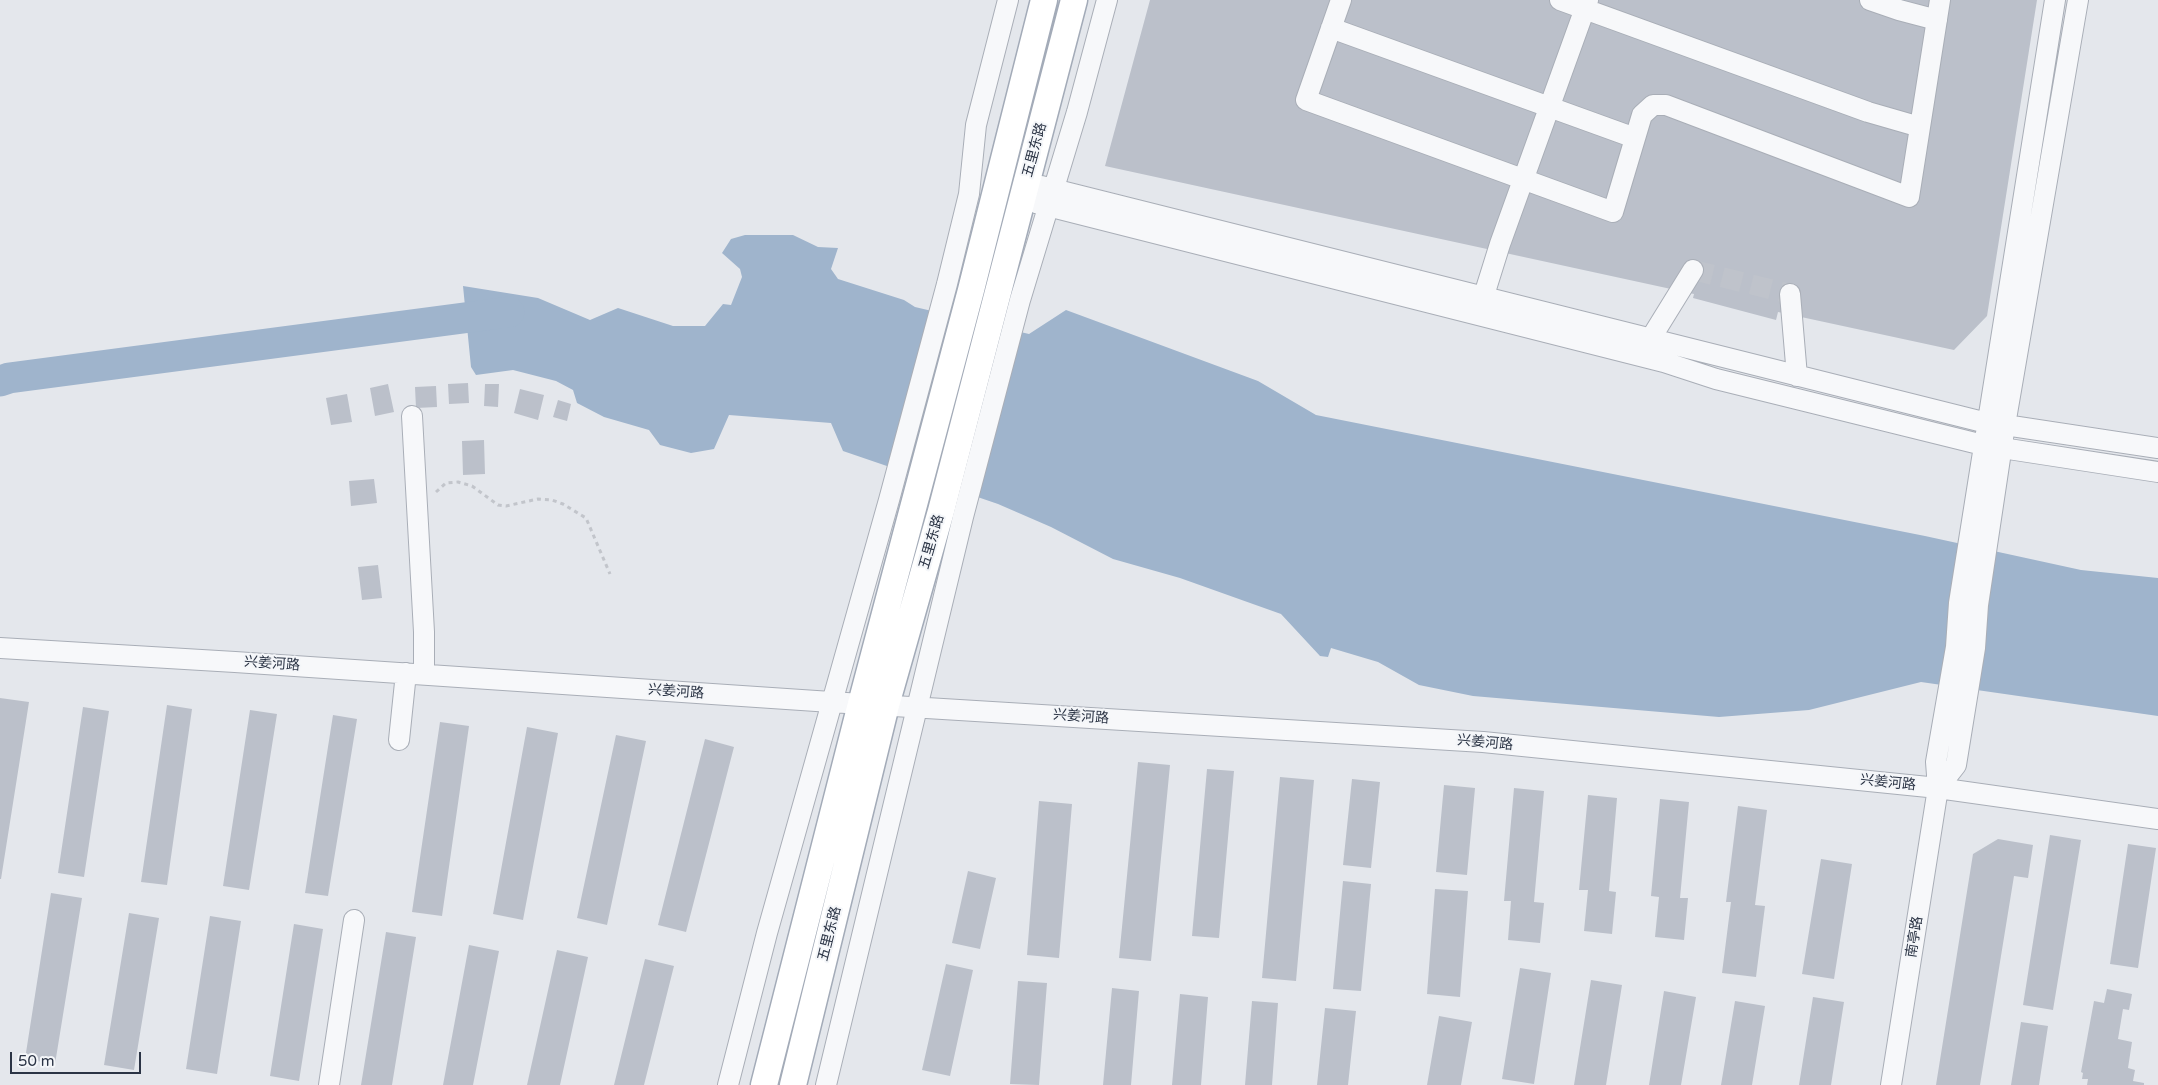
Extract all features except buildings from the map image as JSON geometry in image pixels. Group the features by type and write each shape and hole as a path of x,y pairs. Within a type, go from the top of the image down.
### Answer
{"main road":[{"name":"五里东路","path":"764,1085 861,704 916,503 959,287 1044,0"},
{"name":"五里东路","path":"793,1085 886,706 952,514 1009,298 1024,191 1074,0"}],"street":[{"path":"728,1085 767,932 889,500 959,287 976,125 1008,0"},
{"path":"1009,298 1051,198 1107,0"},
{"path":"1341,0 1306,100 1613,212 1642,115 1653,105 1666,105 1909,197 1940,0"},
{"path":"1560,0 1587,5 1868,112 1920,127"},
{"path":"1870,0 1937,20"},
{"path":"1996,424 2055,0"},
{"path":"1938,788 1956,765 1956,705 1975,648 1978,605 1978,542 1992,447 2078,0"},
{"path":"1481,306 1500,244 1587,5"},
{"path":"1331,28 1635,138"},
{"path":"1024,191 1481,306 1716,379 1992,447 2158,472"},
{"path":"1651,338 1693,270"},
{"path":"1790,294 1797,376"},
{"path":"1481,306 1651,338 1797,376 1996,424 2158,448"},
{"path":"398,740 424,632 412,416"},
{"path":"826,1085 917,707 952,514"},
{"name":"兴姜河路","path":"0,648 886,706 1482,742 1938,788 2158,819"},
{"name":"南亭路","path":"1892,1085 1938,788"},
{"path":"329,1085 354,920"}],"path":[{"path":"432,497 437,489 446,483 458,482 472,486 498,505 506,506 538,499 552,500 563,504 586,518 610,574"}],"water":[{"path":"745,235 793,235 818,247 838,248 831,269 838,279 904,300 915,307 1029,334 1066,310 1258,381 1316,415 1925,536 2081,570 2158,578 2158,716 1921,682 1809,710 1719,717 1473,696 1419,685 1378,662 1331,648 1328,657 1320,656 1281,614 1180,578 1113,559 1051,527 998,504 843,451 831,423 729,415 714,449 691,453 660,445 649,430 604,417 577,403 573,390 556,381 513,370 476,375 471,367 463,286 538,298 590,320 618,308 673,326 705,326 723,304 731,305 742,277 740,269 722,253 731,239"}],"waterway":[{"path":"0,381 9,378 509,312"}],"tunnel":[{"path":"1693,270 1790,294"}]}
